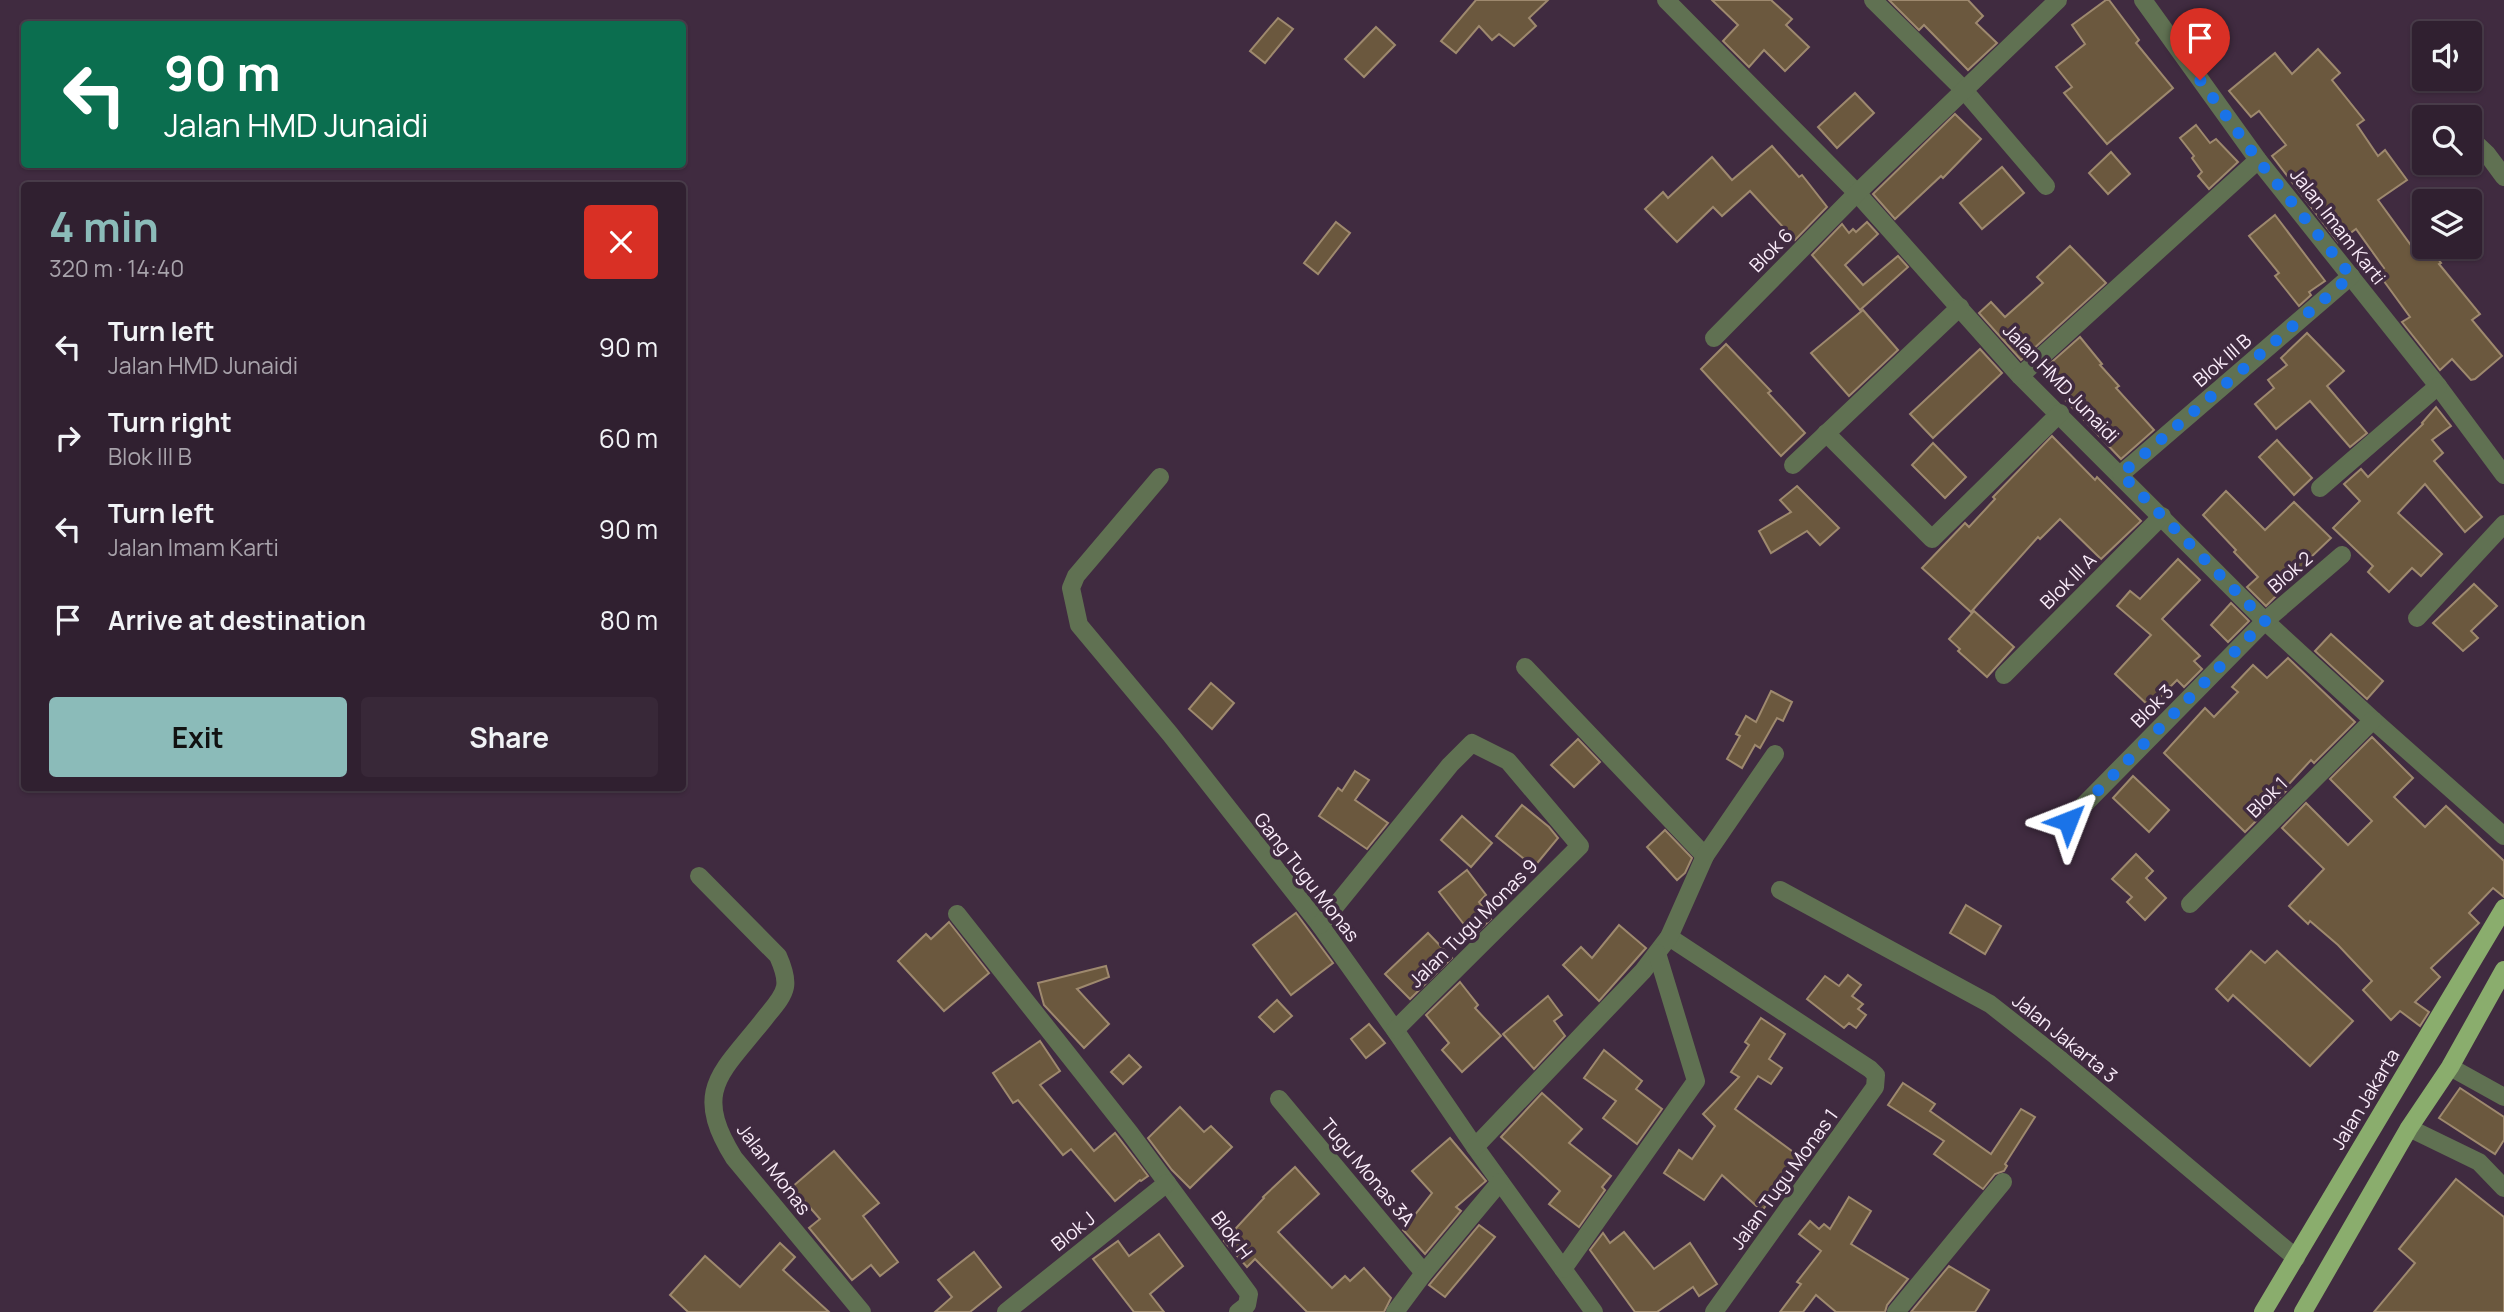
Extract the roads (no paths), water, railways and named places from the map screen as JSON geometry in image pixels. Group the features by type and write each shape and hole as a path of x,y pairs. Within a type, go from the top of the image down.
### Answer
{"main road":[{"name":"Jalan Jakarta","path":"2263,1312 2504,908"},
{"path":"2303,1312 2409,1128 2450,1067 2504,971"}],"street":[{"name":"Jalan HMD Junaidi","path":"1666,0 1857,193 2020,376 2121,474 2265,621 2504,835"},
{"path":"1873,0 1963,89 2046,186"},
{"path":"1857,193 2059,0"},
{"name":"Jalan Imam Karti","path":"2143,0 2258,160 2438,386 2504,475"},
{"path":"2482,149 2504,177"},
{"path":"2020,376 2258,160"},
{"name":"Blok 6","path":"1714,338 1857,193"},
{"name":"Blok III B","path":"2121,474 2351,276"},
{"path":"1793,465 1960,307"},
{"path":"2320,488 2438,386"},
{"path":"1826,433 1932,538 2060,414"},
{"name":"Gang Tugu Monas","path":"1160,477 1076,576 1071,588 1079,625 1170,734 1320,925 1594,1312"},
{"name":"Blok III A","path":"2004,675 2162,516"},
{"path":"2417,618 2504,524"},
{"name":"Blok 2","path":"2265,621 2342,555"},
{"name":"Blok 3","path":"2068,821 2265,621"},
{"path":"1525,667 1705,856"},
{"name":"Blok 1","path":"2190,904 2373,720"},
{"name":"Jalan Tugu Monas 9","path":"1320,925 1450,765 1472,743 1508,761 1580,846 1395,1030"},
{"path":"1475,1147 1643,971 1670,937 1705,856 1775,754"},
{"name":"Jalan Monas","path":"699,876 778,956 784,971 785,988 775,1005 718,1078 712,1097 713,1115 734,1158 862,1312"},
{"name":"Jalan Jakarta 3","path":"1780,890 1990,1004 2056,1056 2296,1258"},
{"path":"957,915 1167,1183"},
{"name":"Jalan Tugu Monas 1","path":"1670,937 1876,1075 1875,1087 1714,1312"},
{"path":"1563,1269 1696,1081 1657,953"},
{"path":"2450,1067 2504,1097"},
{"name":"Tugu Monas 3A","path":"1279,1099 1424,1273"},
{"path":"2409,1128 2479,1162 2504,1188"},
{"path":"1395,1312 1500,1182"},
{"path":"1896,1312 2003,1182"},
{"name":"Blok J","path":"1006,1312 1167,1183"},
{"name":"Blok H","path":"1167,1183 1249,1294 1247,1305 1238,1312"}]}
